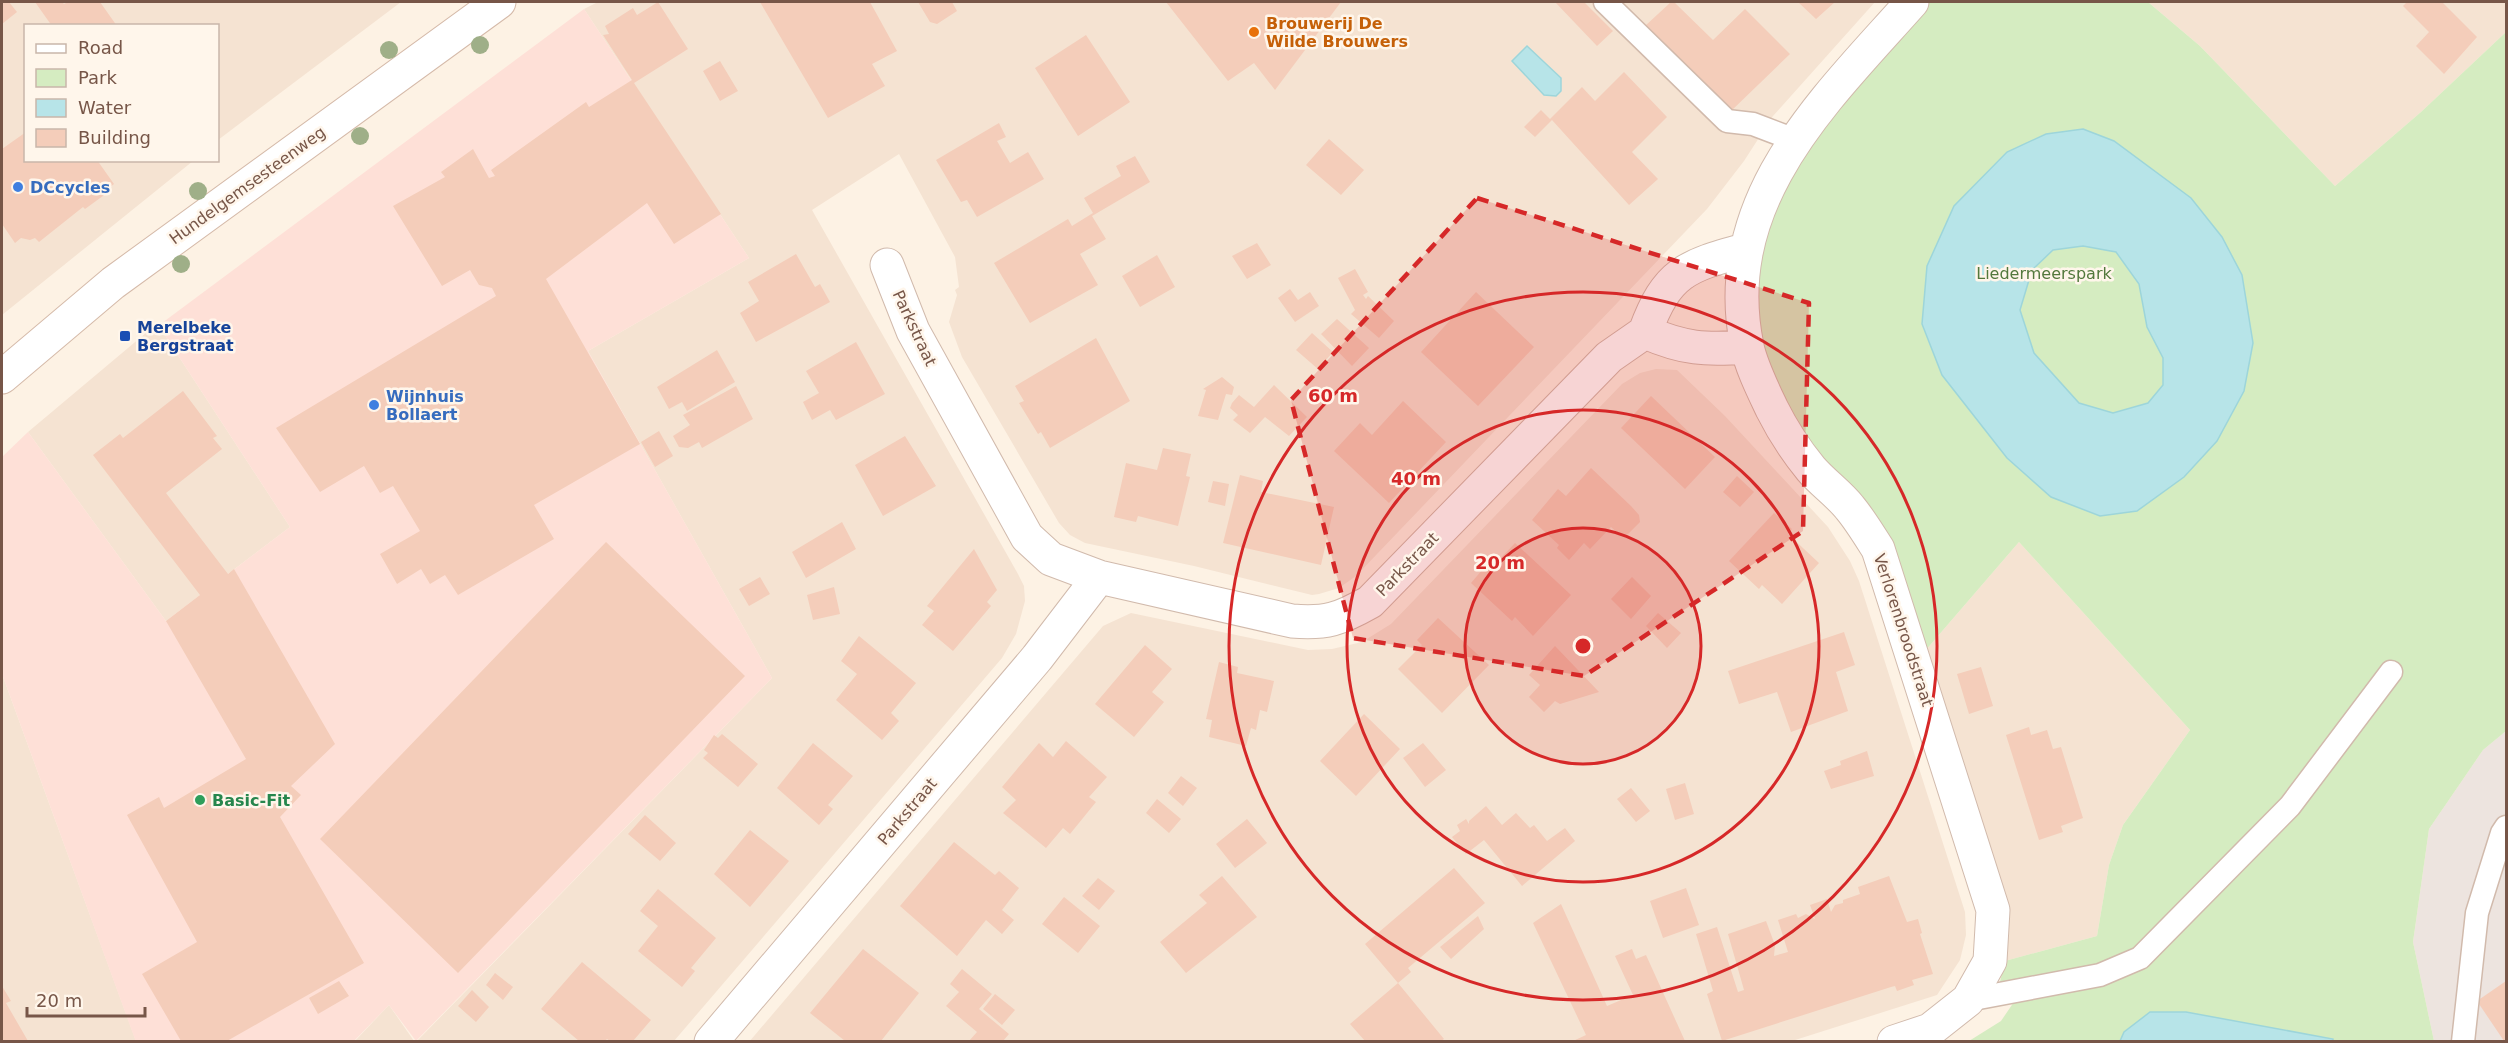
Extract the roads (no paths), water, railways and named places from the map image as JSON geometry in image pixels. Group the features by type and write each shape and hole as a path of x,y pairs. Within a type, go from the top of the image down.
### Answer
{"street":[{"name":"Hundelgemsesteenweg","path":"2,377 112,284 500,2"},
{"name":"Verlorenbroodstraat","path":"1894,1041 1930,1030 1968,1000 1990,961 1994,910 1878,549 1850,507 1812,470 1772,410 1747,347 1742,302 1745,250 1763,196 1786,152 1823,102 1912,2"},
{"path":"1745,250 1702,262 1674,278 1656,304 1645,332 1677,346 1713,349 1747,347"},
{"name":"Parkstraat","path":"887,265 913,331 1027,537 1051,560 1099,577 1292,621 1320,623 1344,617 1370,602 1609,357 1645,332"},
{"name":"Parkstraat","path":"711,1041 1037,658 1099,577"}],"lane":[{"path":"1605,2 1727,120 1754,124 1795,140"},
{"path":"1968,1000 2100,975 2140,958 2290,806 2391,672"},
{"path":"2463,1041 2477,913 2502,833 2506,827"}],"water":[{"path":"1527,46 1561,78 1561,91 1556,96 1544,95 1512,61"},
{"path":"2083,129 2114,141 2191,198 2222,237 2242,275 2253,343 2244,391 2217,441 2184,477 2137,511 2100,516 2051,497 2007,458 1942,375 1922,324 1927,266 1954,206 2007,152 2046,134","holes":["2083,246 2116,252 2139,284 2147,327 2163,358 2163,385 2148,403 2113,413 2079,403 2034,353 2020,310 2032,270 2053,250"]},
{"path":"2150,1012 2186,1012 2333,1039 2333,1041 2120,1041 2124,1032"}],"place":[{"name":"Brouwerij De Wilde Brouwers","path":"1254,32"},
{"name":"DCcycles","path":"18,187"},
{"name":"Merelbeke Bergstraat","path":"125,336"},
{"name":"Wijnhuis Bollaert","path":"374,405"},
{"name":"Basic-Fit","path":"200,800"}],"park label":[{"name":"Liedermeerspark","path":"2044,273"}]}
